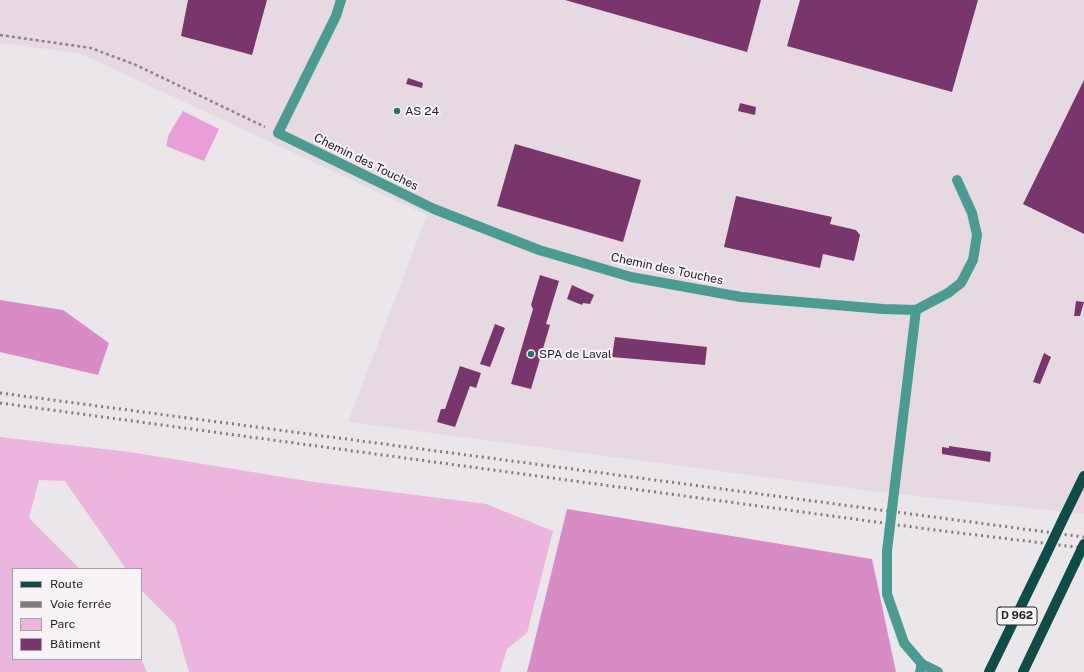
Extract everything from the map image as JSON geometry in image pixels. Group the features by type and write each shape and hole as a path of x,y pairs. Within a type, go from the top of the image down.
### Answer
{"main road":[{"name":"D 962","path":"989,672 1084,476"},
{"name":"D 962","path":"1022,672 1084,544"}],"street":[{"path":"278,133 336,16 340,0"},
{"name":"Chemin des Touches","path":"278,133 434,209 540,250 631,277 741,297 883,309 916,310 948,293 961,283 973,260 977,235 972,213 957,180"},
{"path":"916,310 887,551 887,594 904,643 921,668 938,672"}],"path":[{"path":"0,35 91,48 136,65 278,133"}],"shaded area":[{"path":"0,0 1084,0 1084,514 879,492 348,422 427,215 79,53 0,43"},
{"path":"183,111 219,129 204,161 166,146 169,134"},
{"path":"0,300 63,310 109,343 98,375 0,352"},
{"path":"567,509 872,559 896,672 527,672"}],"green space":[{"path":"0,437 130,452 307,481 486,504 553,531 527,633 507,649 500,672 189,672 175,624 142,591 142,568 125,568 65,481 39,480 29,518 79,568 12,568 12,660 141,660 147,672 0,672"}],"building":[{"path":"188,0 267,0 252,55 181,36"},
{"path":"565,0 761,0 747,52"},
{"path":"800,0 978,0 952,92 787,46"},
{"path":"408,78 423,83 422,88 406,84"},
{"path":"1084,80 1084,234 1023,204"},
{"path":"740,103 756,107 755,115 738,111"},
{"path":"515,144 641,180 623,242 497,206"},
{"path":"736,196 832,217 830,224 856,230 860,235 854,261 823,254 820,268 724,247"},
{"name":"SPA de Laval","path":"540,275 559,281 546,324 550,325 531,389 511,384 533,309 531,305"},
{"path":"572,285 594,295 590,304 583,303 582,305 567,299"},
{"path":"1076,301 1084,302 1080,316 1074,316"},
{"path":"495,324 505,328 490,367 480,364"},
{"path":"615,337 707,347 705,365 612,357"},
{"path":"1044,353 1051,357 1040,384 1033,382"},
{"path":"460,366 481,373 476,388 470,386 455,427 437,422 441,409 445,409"},
{"path":"949,446 991,452 990,462 942,454 942,447 949,448"}],"railway":[{"path":"0,393 1084,537"},
{"path":"0,403 935,530 1084,548"}],"place":[{"name":"AS 24","path":"397,111"},
{"name":"SPA de Laval","path":"531,354"}]}
